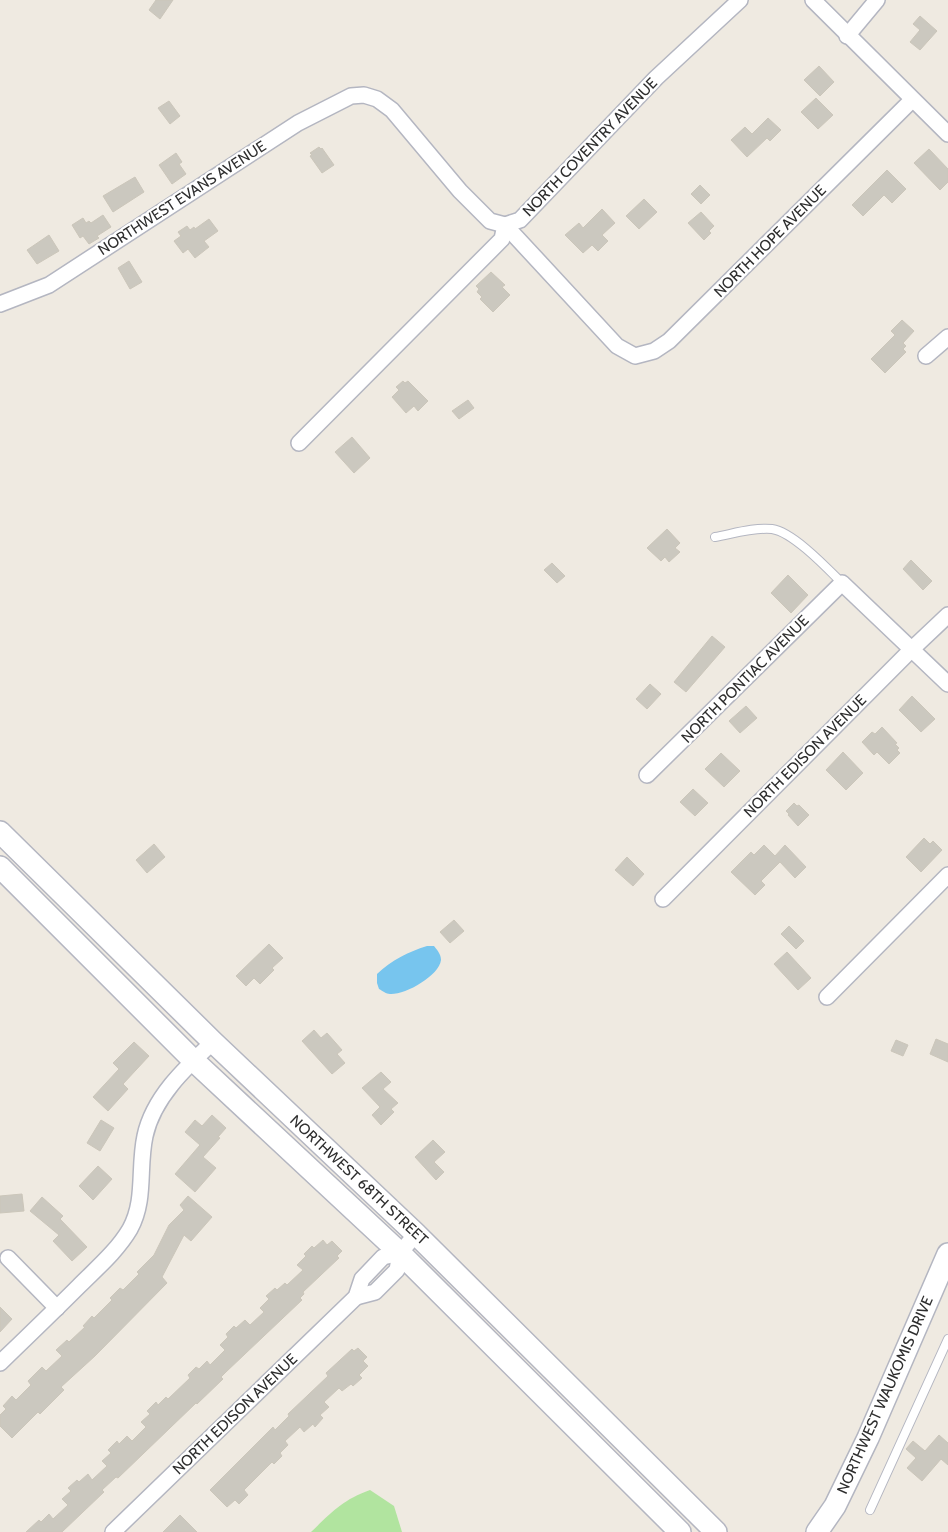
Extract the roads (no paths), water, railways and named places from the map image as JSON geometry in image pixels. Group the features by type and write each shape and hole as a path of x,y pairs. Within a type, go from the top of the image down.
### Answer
{"main road":[{"name":"NORTHWEST 68TH STREET","path":"0,832 213,1042 416,1234 716,1532"},
{"name":"NORTHWEST 68TH STREET","path":"0,867 193,1060 400,1253 680,1532"},
{"name":"NORTHWEST WAUKOMIS DRIVE","path":"817,1532 835,1506 868,1438 948,1254"},
{"path":"642,1493 660,1476"}],"street":[{"name":"NORTH COVENTRY AVENUE","path":"505,225 520,220 656,78 740,0"},
{"path":"813,0 847,36 948,134"},
{"path":"847,36 877,0"},
{"name":"NORTHWEST EVANS AVENUE","path":"0,304 49,285 298,123 351,96 364,95 377,99 392,110 466,197 490,221 505,225"},
{"name":"NORTH HOPE AVENUE","path":"505,225 616,346 635,356 654,350 669,341 912,100"},
{"path":"300,443 502,239 505,225"},
{"path":"926,356 948,337"},
{"path":"842,583 948,684"},
{"name":"NORTH PONTIAC AVENUE","path":"647,775 842,583"},
{"name":"NORTH EDISON AVENUE","path":"663,899 948,615"},
{"path":"826,997 948,875"},
{"path":"0,1363 109,1256 130,1229 140,1204 145,1137 152,1114 169,1088 193,1060 213,1042"},
{"name":"NORTH EDISON AVENUE","path":"116,1531 356,1297 362,1278 383,1256 400,1253 416,1234"},
{"path":"8,1258 57,1308"}],"lane":[{"path":"715,537 743,531 772,529 786,534 813,555 842,583"},
{"path":"870,1510 948,1339"}],"water":[{"path":"427,946 434,946 440,954 441,960 439,966 428,978 412,988 396,993 389,994 379,989 377,974 400,957"}]}
